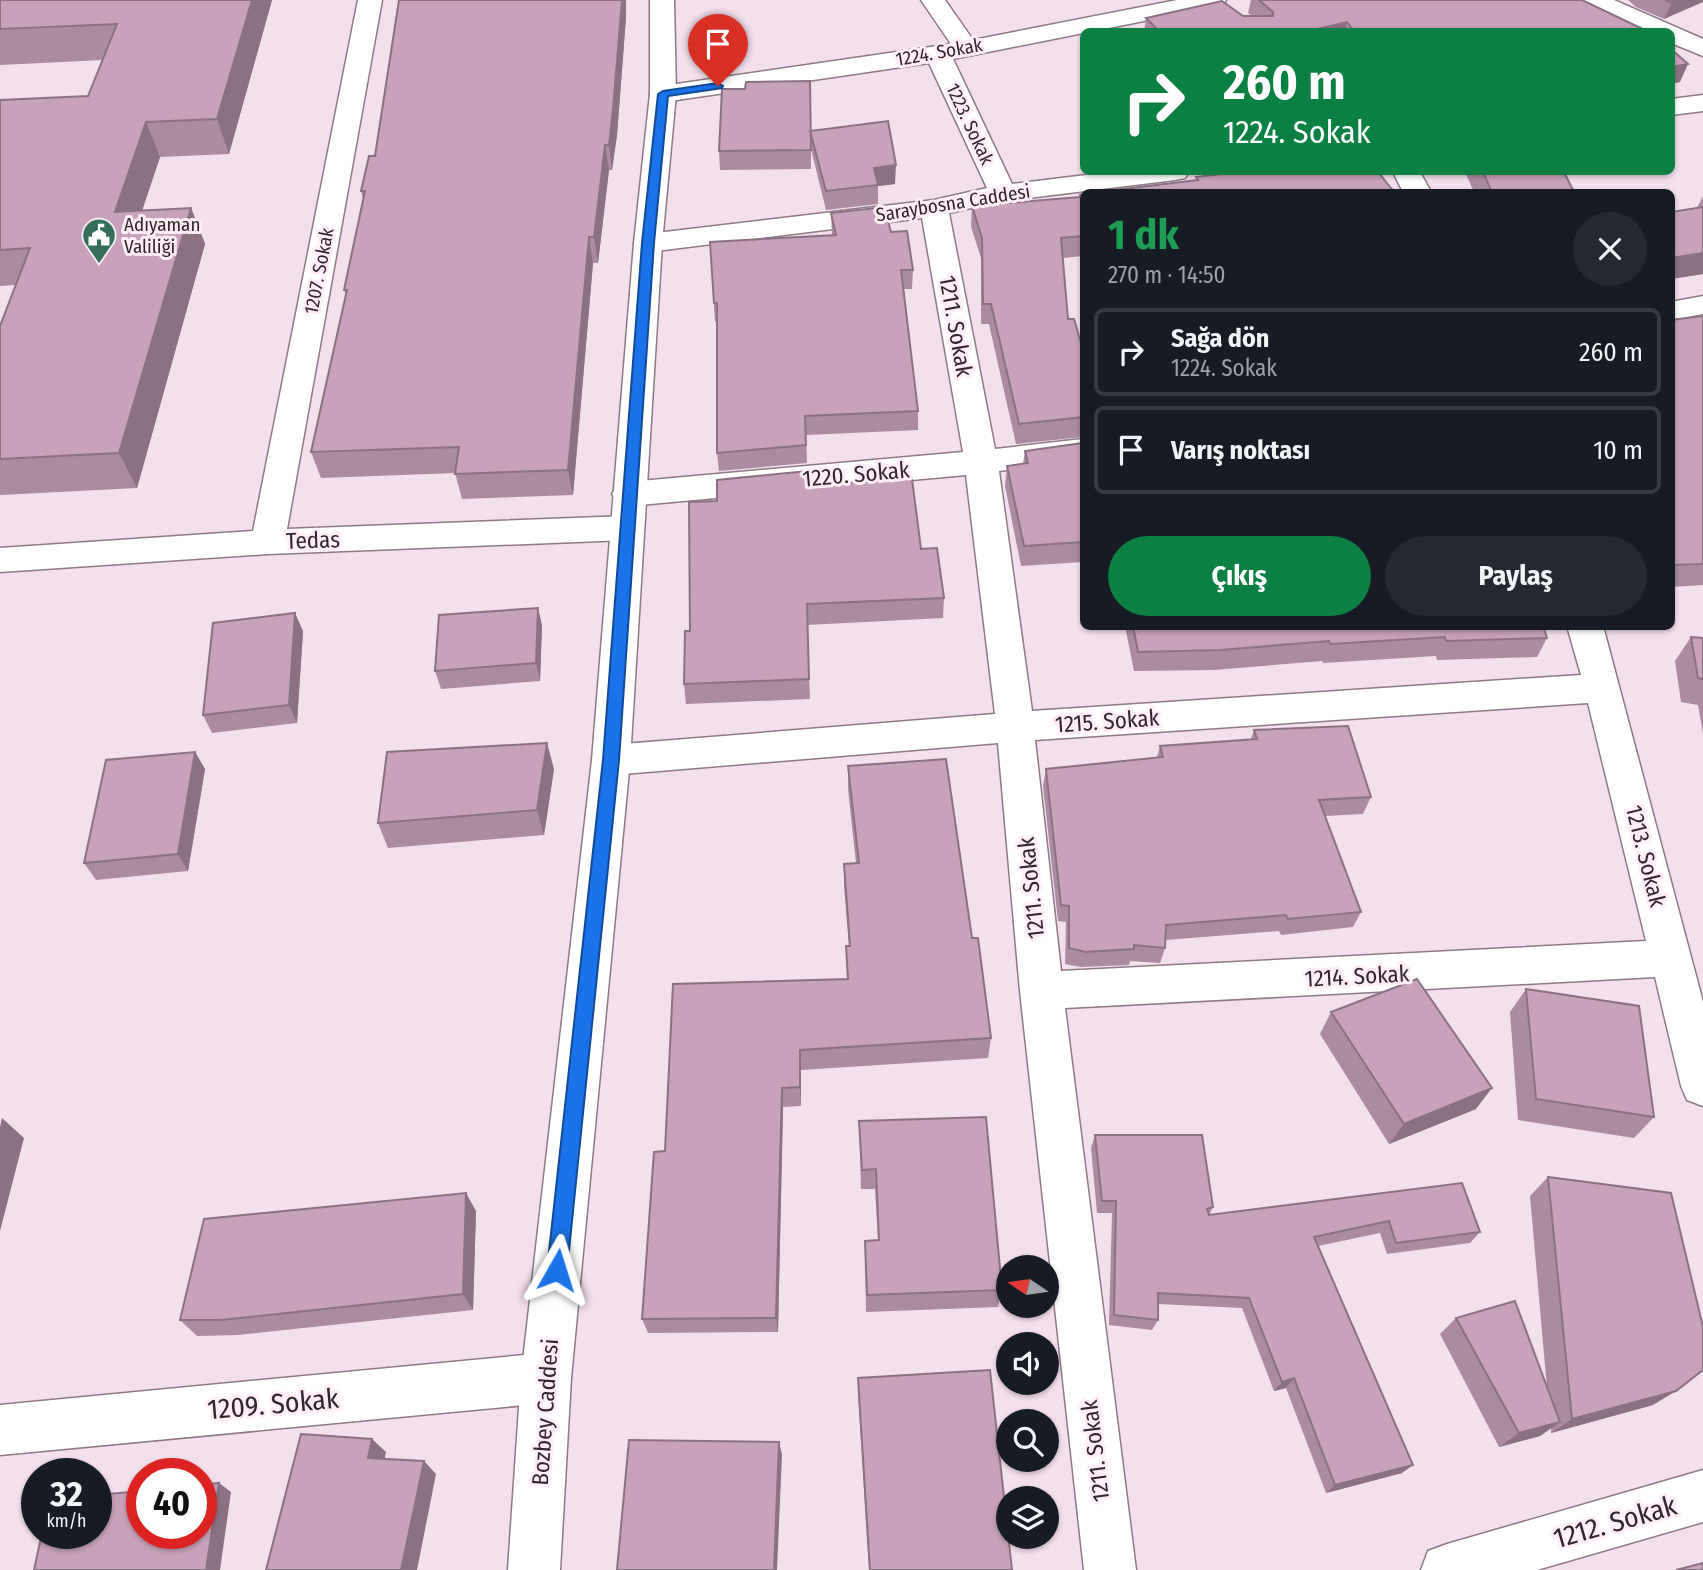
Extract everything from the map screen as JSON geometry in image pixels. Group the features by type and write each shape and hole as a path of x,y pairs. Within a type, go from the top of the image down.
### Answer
{"street":[{"name":"1207. Sokak","path":"268,542 370,0"},
{"name":"Bozbey Caddesi","path":"534,1570 546,1378 611,760 648,243 663,94 662,0"},
{"path":"933,0 966,48"},
{"name":"1224. Sokak","path":"663,94 938,54 1214,0"},
{"path":"1214,0 1234,16"},
{"path":"1594,0 1656,28"},
{"path":"1675,36 1703,48"},
{"name":"1223. Sokak","path":"938,54 1003,194"},
{"path":"1675,106 1703,103"},
{"name":"Saraybosna Caddesi","path":"648,243 934,208 1003,194 1162,179"},
{"name":"1211. Sokak","path":"934,208 981,462 1015,727 1041,990 1110,1570"},
{"path":"1675,310 1703,305"},
{"name":"1220. Sokak","path":"628,511 1080,450"},
{"name":"Tedas","path":"0,559 268,542 628,511"},
{"name":"1213. Sokak","path":"1586,630 1703,1086"},
{"name":"1215. Sokak","path":"611,760 1015,727 1603,688"},
{"name":"1214. Sokak","path":"1041,990 1138,988 1672,958"},
{"name":"1209. Sokak","path":"0,1430 546,1378"},
{"name":"1212. Sokak","path":"1447,1570 1703,1496"}],"building":[{"name":"Adıyaman Valiliği","path":"0,0 252,0 217,119 146,122 115,212 191,208 119,453 0,459 0,326 30,248 0,250 0,100 88,96 117,24 0,29"},
{"path":"399,0 622,0 609,145 605,145 594,237 589,237 568,470 455,474 459,447 311,452 347,290 344,290 365,191 361,191 369,156 375,156"},
{"path":"1259,0 1582,0 1641,28 1352,28 1347,22 1321,28 1156,28 1146,18 1222,1 1243,16 1273,16 1273,12"},
{"path":"1675,53 1688,64 1675,66"},
{"path":"810,81 811,150 719,151 722,89 745,89 746,82"},
{"path":"888,121 896,165 874,168 878,185 826,191 810,131"},
{"path":"1380,175 1392,189 1123,189 1198,180 1196,177"},
{"path":"1484,175 1566,175 1572,189 1491,189"},
{"path":"1080,197 1080,236 1061,238 1068,319 1074,319 1080,340 1080,417 1019,424 991,304 983,304 982,238 972,206"},
{"path":"884,207 891,232 907,231 913,270 901,270 918,411 805,416 806,445 717,453 717,303 714,303 710,242 836,235 831,213"},
{"path":"1703,207 1703,253 1675,257 1675,211"},
{"path":"1703,316 1703,564 1675,565 1675,320"},
{"path":"1080,443 1080,542 1024,546 1007,466 1028,463 1025,451"},
{"path":"807,471 808,485 912,479 921,549 937,548 944,598 807,604 809,679 684,684 685,631 690,631 689,502 717,501 717,480"},
{"path":"538,608 536,663 435,671 439,615"},
{"path":"295,613 289,705 203,715 213,623"},
{"path":"1134,630 1544,630 1547,638 1446,641 1445,637 1138,652"},
{"path":"1691,637 1703,638 1703,679 1698,678"},
{"path":"1348,726 1371,797 1319,800 1361,912 1288,919 1286,915 1166,925 1165,948 1134,945 1134,949 1085,952 1069,948 1069,906 1061,905 1046,769 1163,757 1160,746 1257,739 1254,730"},
{"path":"547,743 537,810 378,823 387,752"},
{"path":"195,752 178,854 84,863 106,760"},
{"path":"946,759 972,938 978,938 991,1038 800,1050 800,1087 782,1088 776,1318 642,1319 654,1152 665,1151 673,984 848,979 846,946 850,946 844,864 859,863 848,766"},
{"path":"1417,979 1492,1088 1404,1124 1331,1012"},
{"path":"1526,989 1639,1006 1654,1117 1536,1099"},
{"path":"986,1117 999,1255 996,1255 996,1290 867,1295 865,1241 879,1240 876,1169 862,1170 859,1121"},
{"path":"1095,1135 1202,1135 1213,1207 1207,1209 1209,1215 1462,1183 1480,1232 1396,1243 1389,1221 1314,1237 1413,1465 1335,1485 1294,1378 1282,1382 1249,1298 1158,1293 1158,1320 1114,1315 1116,1201 1102,1201"},
{"path":"1548,1177 1671,1193 1703,1327 1703,1370 1676,1391 1572,1419"},
{"path":"466,1193 463,1294 221,1320 180,1320 204,1219"},
{"path":"1515,1301 1560,1422 1519,1433 1456,1318"},
{"path":"990,1370 996,1425 996,1472 1001,1472 1003,1486 996,1486 996,1549 1010,1549 1012,1570 870,1570 858,1378"},
{"path":"301,1434 372,1439 368,1458 424,1461 401,1570 266,1570"},
{"path":"629,1440 779,1442 774,1570 617,1570"},
{"path":"126,1492 126,1549 209,1549 206,1570 34,1570 39,1549 112,1549 112,1494"},
{"path":"1703,1563 1703,1570 1676,1570"}],"place":[{"name":"Adıyaman Valiliği","path":"99,265"}],"route":[{"path":"557,1270 611,760 648,243 663,94 718,86"}]}
